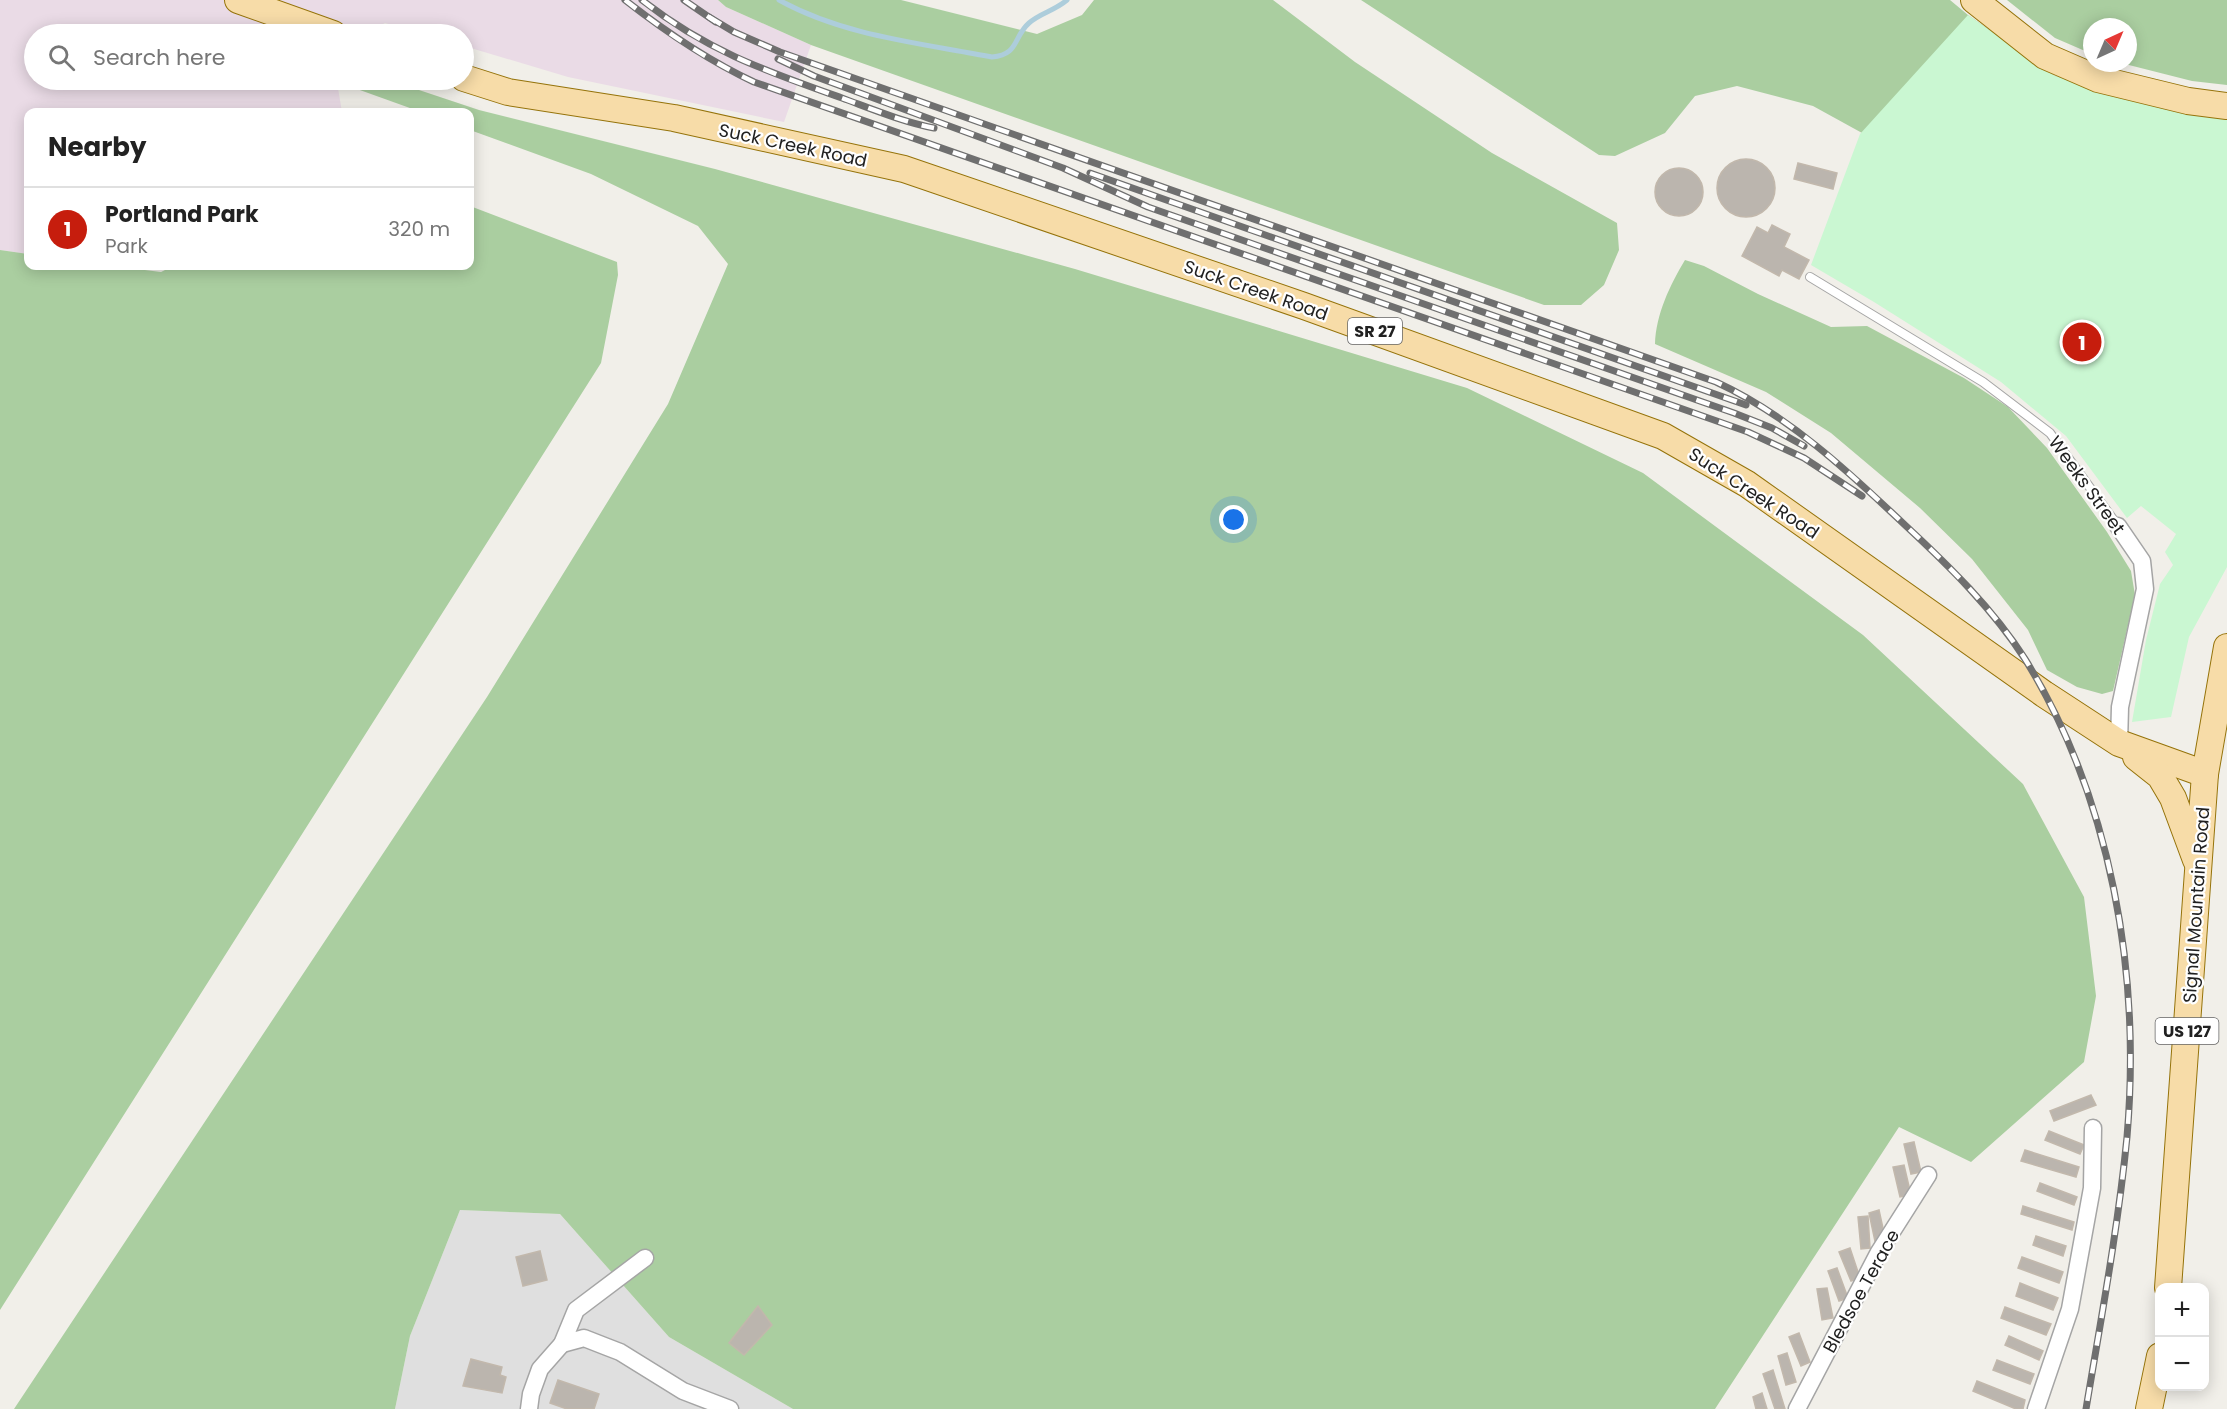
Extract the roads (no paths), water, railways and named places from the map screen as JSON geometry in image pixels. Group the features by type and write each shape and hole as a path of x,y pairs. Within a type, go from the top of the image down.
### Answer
{"main road":[{"path":"238,0 305,24"},
{"path":"1974,0 2045,56 2098,79 2188,101 2227,106"},
{"name":"Suck Creek Road","path":"474,81 508,92 674,118 904,169 1304,306 1663,436 1747,484 2044,694 2120,743 2205,774"},
{"name":"US 127","path":"2205,774 2227,647"},
{"path":"2120,743 2160,776 2173,798 2199,867"},
{"name":"Signal Mountain Road","path":"2168,1283 2205,774"},
{"path":"2149,1409 2155,1380"}],"street":[{"name":"Weeks Street","path":"2118,526 2142,561 2145,589 2120,706 2120,743"},
{"path":"2036,1409 2070,1309 2092,1188 2093,1128"},
{"name":"Bledsoe Terace","path":"1797,1409 1880,1252 1928,1175"},
{"path":"529,1409 531,1394 540,1369 562,1344 576,1310 645,1258"},
{"path":"562,1344 584,1338 620,1352 683,1391 730,1409"}],"lane":[{"name":"Weeks Street","path":"1810,277 1983,382 2050,433 2118,526"}],"waterway":[{"path":"779,0 804,12 856,30 992,57 1007,53 1029,23 1067,0"}],"railway":[{"path":"625,0 687,45 754,82 1748,432 1804,458 1862,496"},
{"path":"642,0 690,33 762,69 888,115 934,128"},
{"path":"684,0 716,22"},
{"path":"709,17 734,32 780,52 1716,382 1768,411 1817,446 1954,572 1985,605 2025,659 2055,713 2080,770 2099,829 2114,890 2124,951 2129,1013 2130,1075 2127,1137 2114,1239 2086,1409"},
{"path":"778,59 814,76 1063,168 1148,207 1734,413 1772,428 1804,446"},
{"path":"1090,173 1746,405"}],"place":[{"name":"Portland Park","path":"2082,342"}]}
